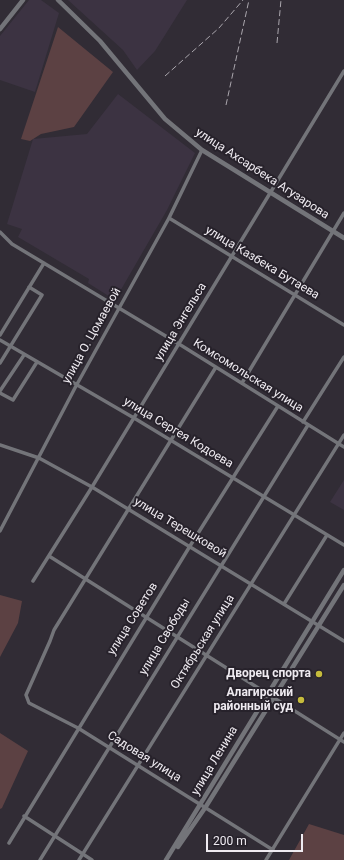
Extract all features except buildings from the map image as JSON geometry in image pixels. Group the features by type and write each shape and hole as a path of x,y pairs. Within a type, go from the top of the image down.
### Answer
{"street":[{"path":"0,29 23,0"},
{"name":"улица Ахсарбека Агузарова","path":"58,0 100,41 165,119 202,150 344,238"},
{"name":"улица Энгельса","path":"33,581 92,487 344,71"},
{"name":"улица О. Цомаевой","path":"0,531 76,386 169,218 202,150"},
{"path":"242,383 344,214"},
{"name":"улица Казбека Бутаева","path":"169,218 344,325"},
{"name":"Комсомольская улица","path":"0,232 12,244 179,344 344,447"},
{"path":"0,334 44,263"},
{"path":"0,363 42,295 29,287"},
{"name":"улица Сергея Кодоева","path":"0,340 76,386 134,418 344,546"},
{"path":"24,355 0,392 13,400 37,362"},
{"path":"303,422 344,356"},
{"path":"85,579 216,367"},
{"name":"улица Советов","path":"9,843 145,619 278,406"},
{"name":"улица Свободы","path":"40,860 308,425"},
{"name":"Октябрьская улица","path":"79,860 344,435"},
{"name":"улица Терешковой","path":"0,445 39,458 92,487 222,565 344,641"},
{"path":"284,604 327,535"},
{"path":"49,556 145,619 268,693 344,742"},
{"name":"улица Ленина","path":"203,806 268,693 344,570"},
{"name":"Садовая улица","path":"85,579 54,630 26,695 29,703 78,728 273,850"},
{"name":"улица Ленина","path":"168,860 274,697 344,585"},
{"path":"266,860 344,733"},
{"path":"24,816 92,860"}],"shaded area":[{"path":"29,0 41,0 59,13 35,92 0,80 0,36"},
{"path":"68,0 187,0 155,51 137,70 123,50"},
{"path":"58,27 113,72 74,127 41,134 30,141 21,139"},
{"path":"118,94 195,153 167,210 115,300 88,283 89,279 18,237 22,229 7,224 33,139 87,134"},
{"path":"344,480 344,510 330,502"},
{"path":"0,595 22,601 18,623 0,657"},
{"path":"0,733 28,751 2,808 0,809"},
{"path":"309,824 344,835 344,860 289,860"}],"railway":[{"path":"165,76 219,28 243,0"},
{"path":"226,105 249,0"},
{"path":"277,43 281,0"}],"place":[{"name":"Дворец спорта","path":"319,674"},
{"name":"Алагирский районный суд","path":"301,700"}]}
